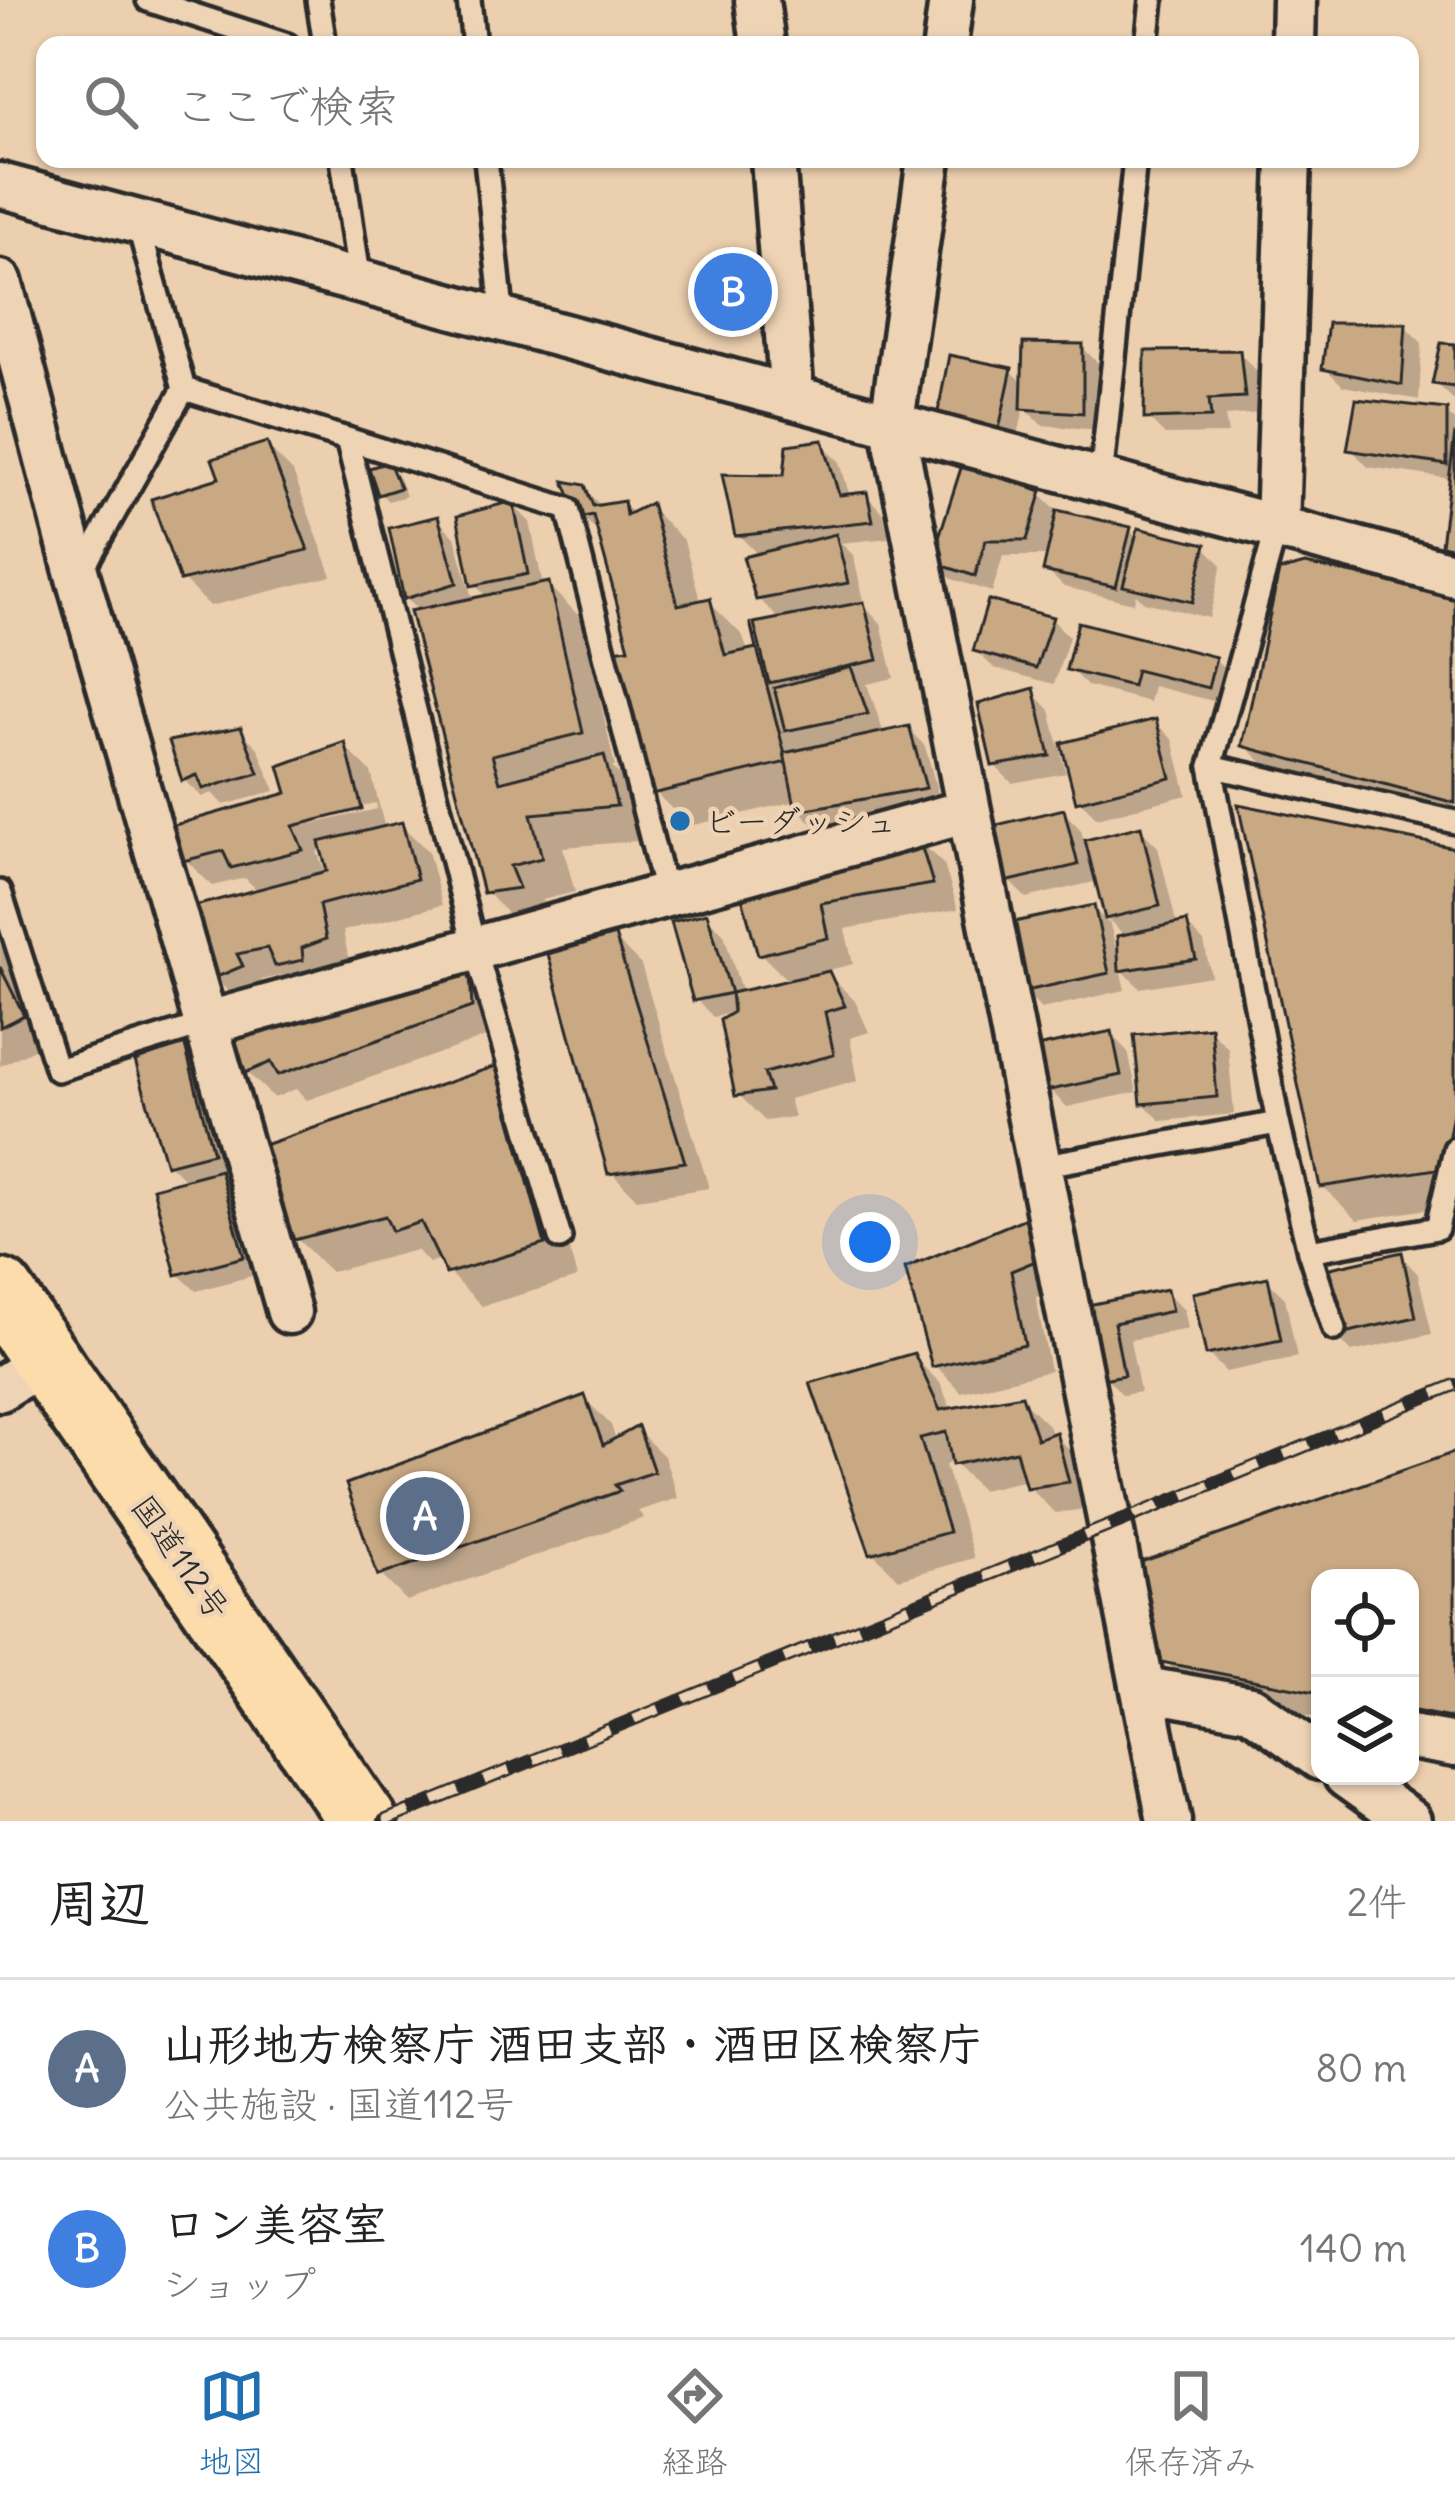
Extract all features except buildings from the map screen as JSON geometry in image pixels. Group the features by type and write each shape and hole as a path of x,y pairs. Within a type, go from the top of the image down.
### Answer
{"highway":[{"name":"国道112号","path":"0,1293 22,1375 352,1806"}],"street":[{"path":"757,0 762,36"},
{"path":"946,36 951,0"},
{"path":"1293,36 1294,0"},
{"path":"774,168 792,397"},
{"path":"928,168 892,422 1169,1821"},
{"path":"1277,527 1289,168"},
{"path":"0,185 1455,575"},
{"path":"0,282 78,578 289,1312"},
{"path":"205,1024 968,811"},
{"path":"1145,1690 1311,1719"},
{"path":"1251,1708 1311,1751"},
{"path":"1419,1739 1455,1745"},
{"path":"1358,1785 1408,1821"}],"lane":[{"path":"148,0 259,36"},
{"path":"318,0 324,36"},
{"path":"469,0 473,36"},
{"path":"1148,36 1152,0"},
{"path":"343,168 360,283"},
{"path":"487,168 503,321"},
{"path":"1101,480 1134,168"},
{"path":"78,578 184,389 138,224"},
{"path":"184,389 568,508 666,896"},
{"path":"347,439 475,949 560,1238"},
{"path":"1277,527 1211,766 1278,1123 1309,1251 1334,1329"},
{"path":"1211,766 1455,822"},
{"path":"0,892 57,1070 205,1024"},
{"path":"1040,1166 1278,1123"},
{"path":"1309,1251 1437,1228 1455,1149"}],"railway":[{"path":"384,1821 1455,1385"}],"place":[{"name":"ロン美容室","path":"733,292"},
{"name":"ビーダッシュ","path":"680,821"},
{"name":"山形地方検察庁 酒田支部・酒田区検察庁","path":"425,1516"}]}
